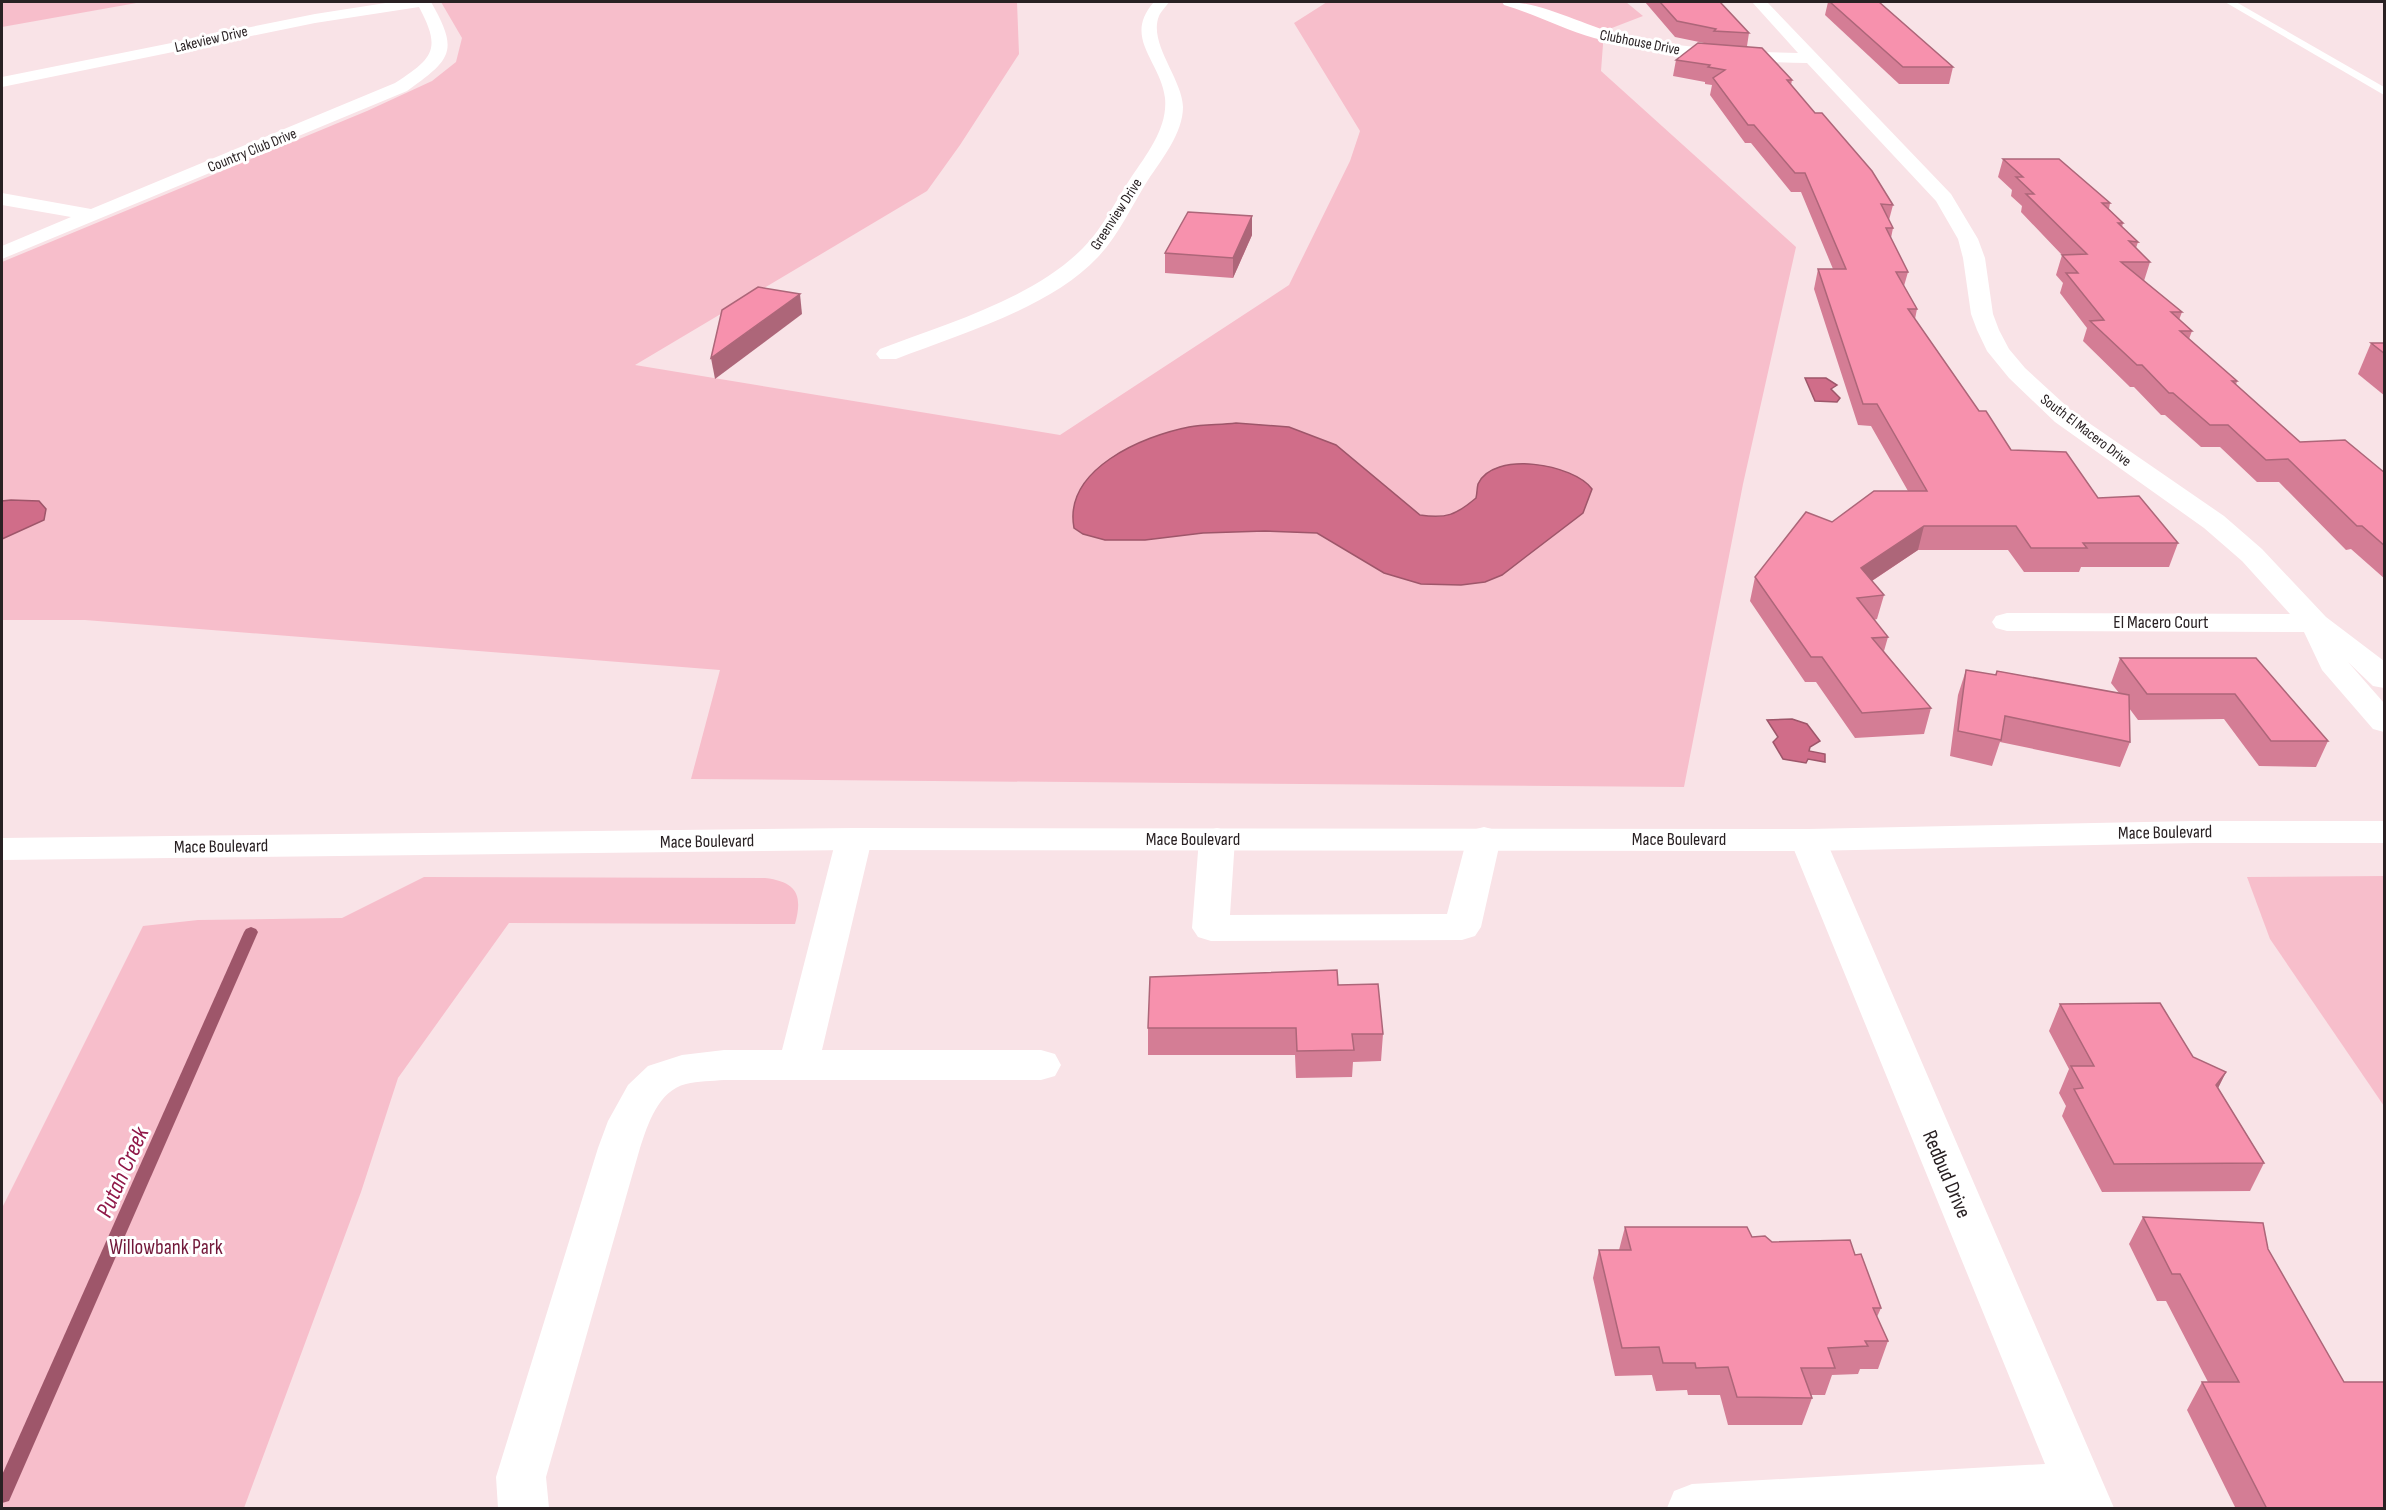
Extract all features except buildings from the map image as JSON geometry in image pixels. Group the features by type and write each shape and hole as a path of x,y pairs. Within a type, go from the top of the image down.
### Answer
{"street":[{"name":"Lakeview Drive","path":"2,82 117,61 307,18 422,2"},
{"name":"Country Club Drive","path":"2,253 401,87 426,71 439,56 443,46 441,35 422,2"},
{"name":"Greenview Drive","path":"888,354 997,310 1064,275 1091,253 1166,138 1175,109 1171,87 1148,34 1149,19 1162,2"},
{"name":"Clubhouse Drive","path":"1509,2 1582,29 1649,45 1725,55 1812,58"},
{"name":"South El Macero Drive","path":"1759,2 1923,173 1958,217 1974,258 1982,314 1999,351 2017,373 2064,417 2165,486 2234,538 2315,623 2370,663 2385,679"},
{"path":"2,199 93,215"},
{"name":"El Macero Court","path":"2007,622 2315,623"},
{"name":"South El Macero Drive","path":"2315,623 2333,663 2385,722"},
{"name":"Mace Boulevard","path":"2,849 854,839 1808,840 2194,832 2385,832"},
{"path":"1217,838 1211,928 1461,927 1484,838"},
{"path":"798,1065 854,839"},
{"name":"Redbud Drive","path":"1808,840 2084,1497"},
{"path":"523,1509 521,1478 631,1111 649,1088 675,1071 724,1065 1041,1065"},
{"path":"1692,1509 2084,1497"}],"lane":[{"path":"2230,2 2385,92"}],"green space":[{"path":"2,2 142,2 2,27"},
{"path":"441,2 1017,2 1019,54 927,191 635,365 1060,435 1289,285 1350,161 1360,131 1294,23 1327,2 1626,2 1643,16 1604,31 1601,71 1796,247 1743,484 1684,787 691,779 720,670 85,620 2,620 2,262 367,111 432,81 456,62 462,38"},
{"path":"2384,876 2384,1106 2270,939 2247,877"},
{"name":"Willowbank Park","path":"424,877 765,878 791,887 795,892 798,905 795,924 509,923 398,1078 361,1192 244,1508 2,1508 2,1208 143,926 198,920 342,918"}],"shaded area":[{"path":"1805,378 1826,378 1837,385 1831,389 1840,398 1837,402 1815,401"},
{"path":"1236,423 1289,427 1336,445 1420,515 1444,516 1456,512 1476,498 1478,484 1486,473 1516,464 1552,467 1583,480 1592,489 1583,513 1502,575 1485,582 1461,585 1421,584 1384,573 1317,533 1265,531 1203,533 1145,540 1105,540 1083,534 1074,528 1074,507 1081,489 1093,472 1110,459 1129,447 1170,432 1195,426"},
{"path":"2,501 39,501 46,509 44,520 2,539"},
{"path":"1792,719 1807,724 1820,741 1810,747 1809,751 1825,754 1825,762 1808,759 1806,763 1783,759 1773,742 1778,737 1767,720"}],"waterway":[{"name":"Putah Creek","path":"2,1495 251,932"}]}
